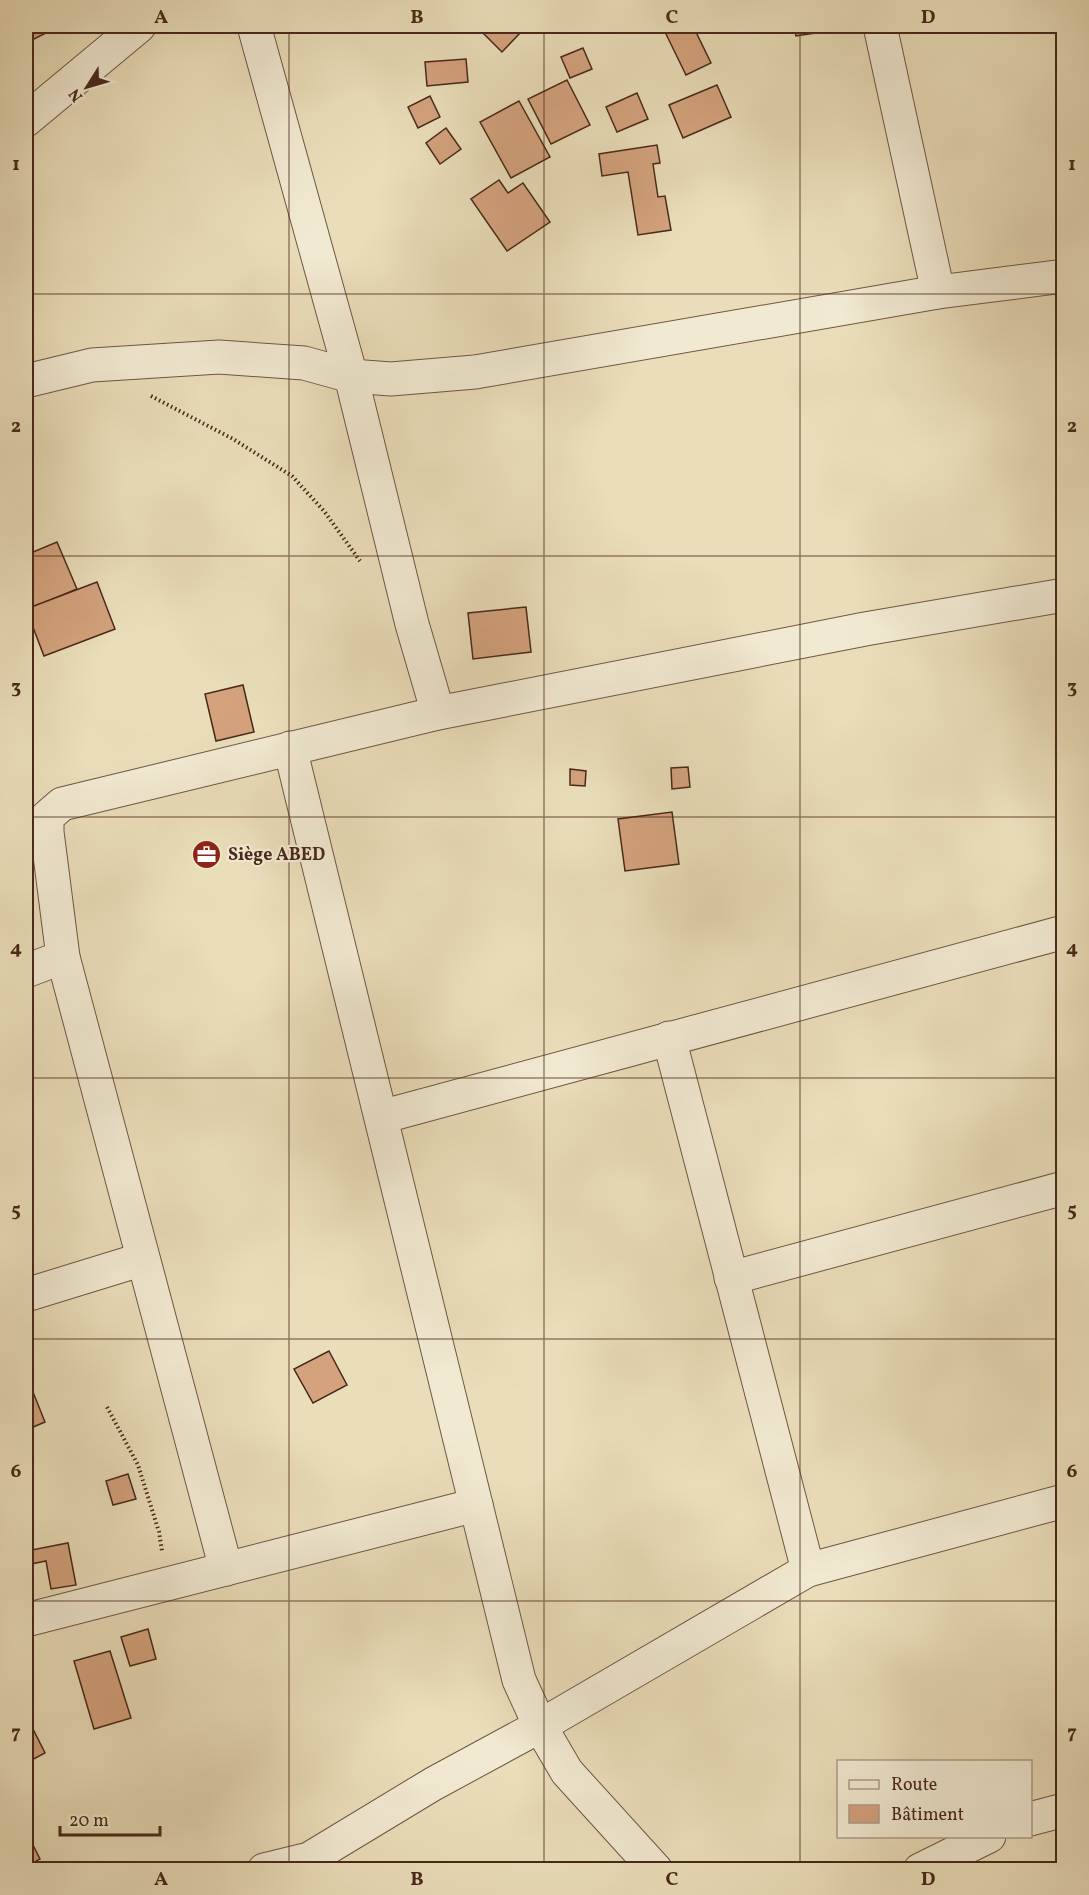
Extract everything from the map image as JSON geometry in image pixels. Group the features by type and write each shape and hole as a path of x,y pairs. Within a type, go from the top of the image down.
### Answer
{"street":[{"path":"26,120 139,26"},
{"path":"254,26 351,376 412,624 438,713"},
{"path":"880,26 938,292"},
{"path":"26,381 92,365 219,357 304,363 351,376 391,379 475,372 938,292 1064,276"},
{"path":"226,1569 63,957 46,832 47,817 62,804 438,713 865,629 1064,595"},
{"path":"290,748 519,1680 540,1726 567,1772 656,1869"},
{"path":"381,1117 1064,932"},
{"path":"26,971 63,957"},
{"path":"669,1038 808,1570"},
{"path":"731,1278 1064,1188"},
{"path":"26,1295 143,1259"},
{"path":"264,1869 312,1864 433,1784 540,1726 808,1570 1064,1501"},
{"path":"26,1620 476,1505"},
{"path":"1032,1819 1064,1810"},
{"path":"920,1869 985,1838"}],"path":[{"path":"143,392 233,439 292,476 324,511 364,566"},
{"path":"107,1407 138,1465 159,1532 167,1584"}],"building":[{"path":"26,26 47,26 50,31 26,43"},
{"path":"476,26 515,26 521,32 502,52"},
{"path":"679,26 693,26 711,63 686,75 665,32"},
{"path":"794,26 856,26 856,27 796,36"},
{"path":"583,48 592,69 570,78 561,57"},
{"path":"466,59 468,82 427,86 425,62"},
{"path":"567,80 590,125 551,144 528,99"},
{"path":"717,85 731,117 683,138 669,105"},
{"path":"637,93 648,119 617,132 606,107"},
{"path":"430,96 440,117 418,128 408,107"},
{"path":"519,101 550,157 511,178 480,122"},
{"path":"446,128 461,149 440,164 426,143"},
{"path":"657,145 660,163 653,164 658,197 665,196 671,230 638,235 628,172 602,176 599,154"},
{"path":"499,180 508,193 523,183 550,222 507,251 471,199"},
{"path":"57,542 77,589 29,609 26,600 26,555"},
{"path":"97,582 115,629 44,656 26,609"},
{"path":"526,607 531,652 473,659 468,613"},
{"path":"243,685 254,732 216,741 205,694"},
{"path":"688,767 690,787 672,789 671,768"},
{"path":"570,769 586,771 585,786 570,785"},
{"path":"672,812 679,864 625,871 618,819"},
{"path":"329,1351 347,1385 313,1403 294,1369"},
{"path":"29,1382 45,1422 26,1430 26,1384"},
{"path":"128,1474 136,1499 113,1505 106,1481"},
{"path":"68,1543 76,1585 51,1589 46,1561 26,1565 26,1551"},
{"path":"148,1629 156,1659 130,1666 121,1637"},
{"path":"110,1651 131,1718 94,1729 74,1661"},
{"path":"26,1715 45,1753 26,1763"},
{"path":"26,1831 40,1859 26,1867"}],"place":[{"name":"Siège ABED","path":"207,854"}]}
